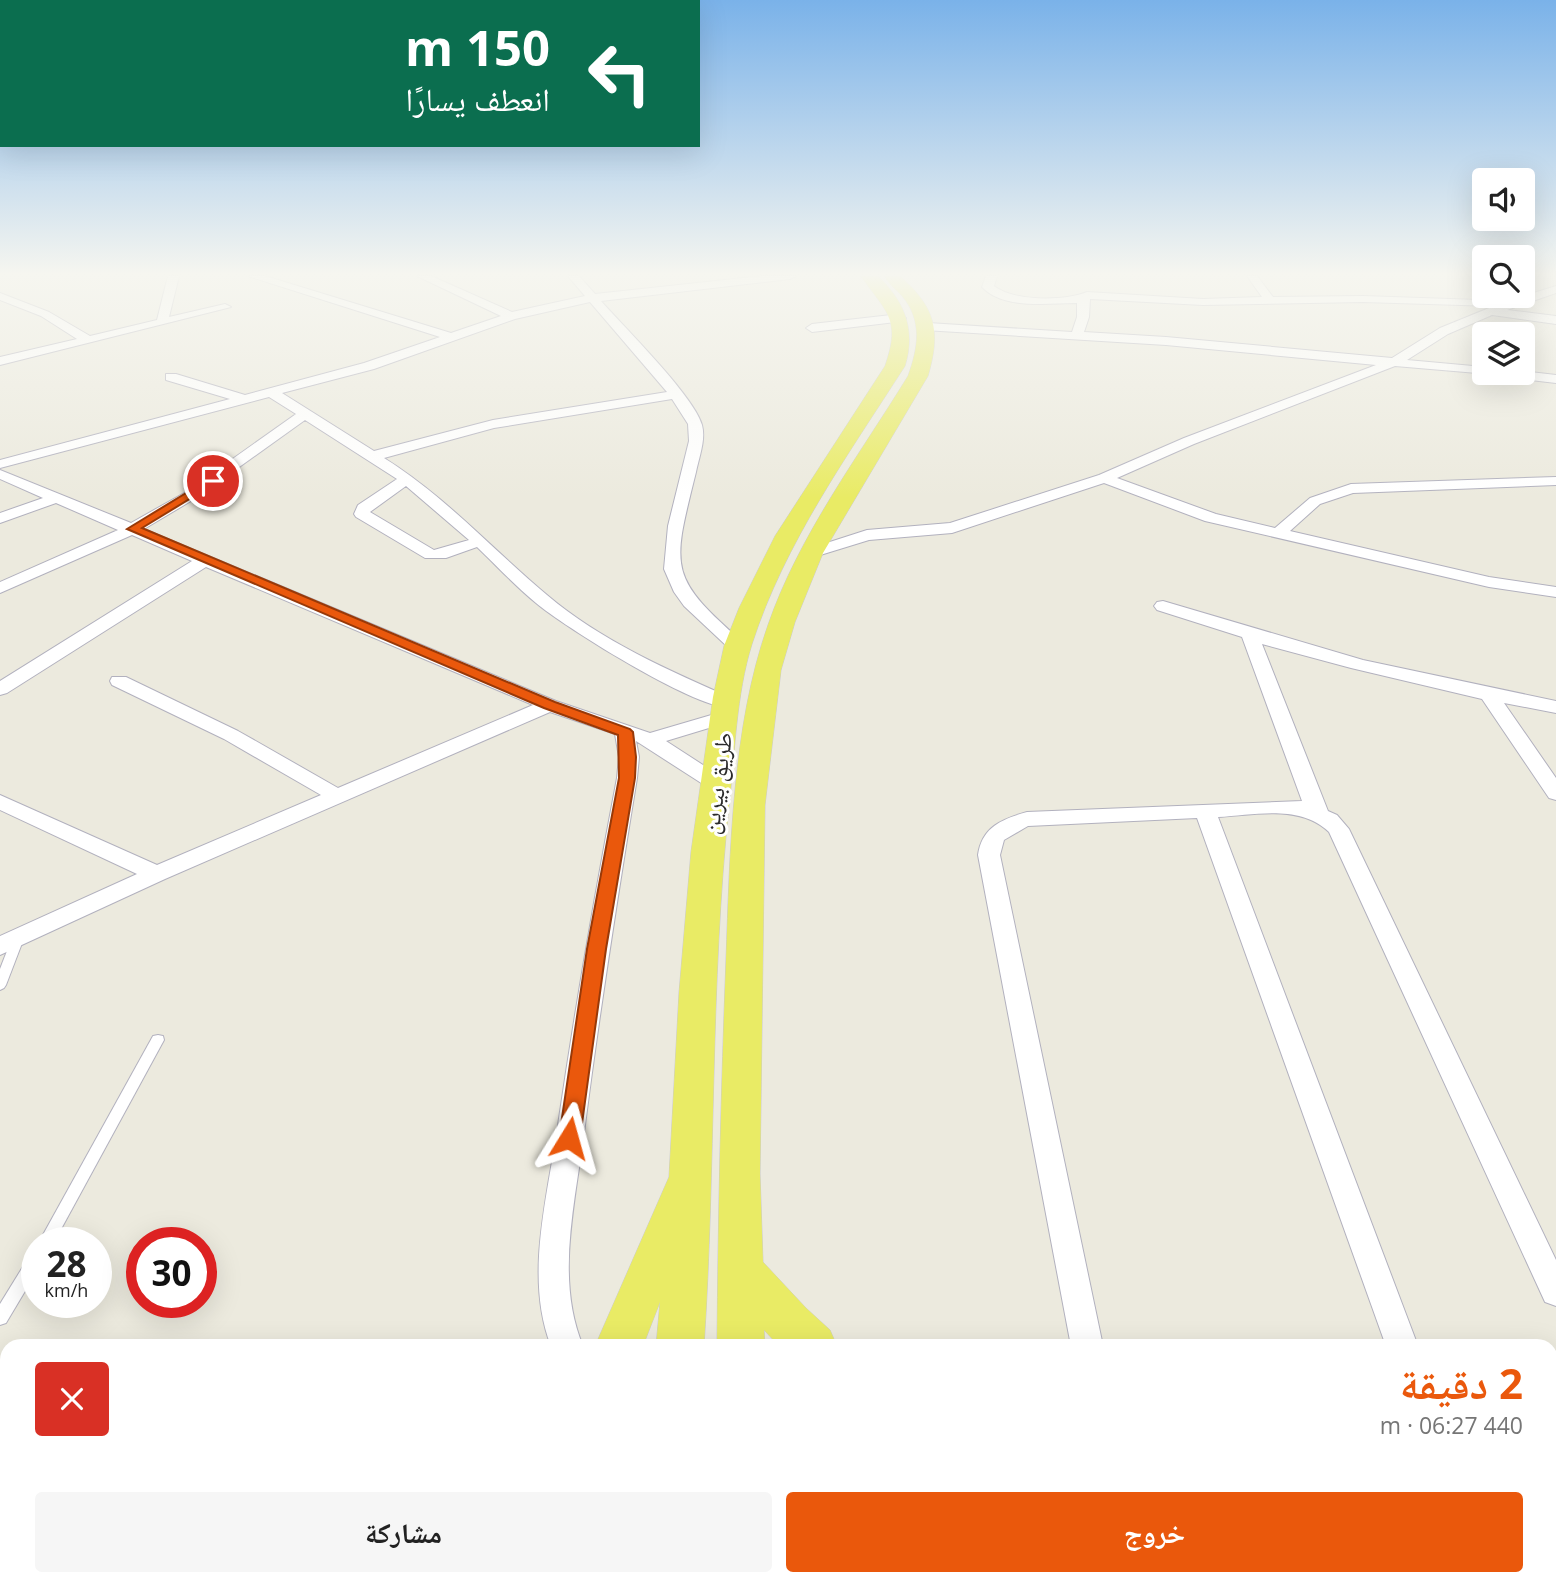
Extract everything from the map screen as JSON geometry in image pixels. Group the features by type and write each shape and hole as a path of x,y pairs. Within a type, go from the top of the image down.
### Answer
{"main road":[{"name":"طريق بيرين","path":"681,1339 707,848 726,710 738,647 777,550 895,366 899,350"},
{"name":"طريق بيرين","path":"741,1339 739,1268 748,805 767,670 782,622 811,553 918,376 923,350"},
{"path":"622,1339 690,1174"},
{"path":"739,1268 805,1339"}],"street":[{"path":"0,361 46,350"},
{"path":"0,464 273,393 415,350"},
{"path":"638,350 676,394 697,431 673,548 672,567 691,601 738,647"},
{"path":"1258,350 1472,370"},
{"path":"811,553 867,536 952,528 1104,478 1189,441 1395,362 1413,350"},
{"path":"171,377 247,400"},
{"path":"1535,377 1556,379"},
{"path":"273,393 407,479 480,541 541,599 595,637 726,710"},
{"path":"370,457 493,424 676,394"},
{"path":"0,588 133,529 213,481 306,413"},
{"path":"0,474 549,705 650,739 716,783"},
{"path":"1104,478 1212,518 1489,582 1556,592"},
{"path":"407,479 363,508 362,514 425,553 438,555 480,541"},
{"path":"1278,534 1315,501 1351,489 1556,481"},
{"path":"0,517 59,497"},
{"path":"0,689 207,559"},
{"path":"1163,606 1250,636 1489,695 1556,706"},
{"path":"1250,636 1318,814"},
{"path":"118,681 231,735 337,796"},
{"path":"1489,695 1556,793"},
{"path":"9,942 157,874 549,705"},
{"path":"650,739 726,710"},
{"path":"565,1339 555,1310 555,1249 589,996 627,778 625,732"},
{"path":"0,802 157,874"},
{"path":"1086,1339 989,855 989,842 1007,825 1027,819 1297,806 1318,814 1338,829 1556,1292"},
{"path":"1205,810 1399,1339"}],"lane":[{"path":"0,985 9,942"},
{"path":"54,1227 158,1040"},
{"path":"0,1318 21,1283"}],"route":[{"path":"213,481 133,529 549,705 625,732 628,745 627,778 596,949 569,1138"}]}
